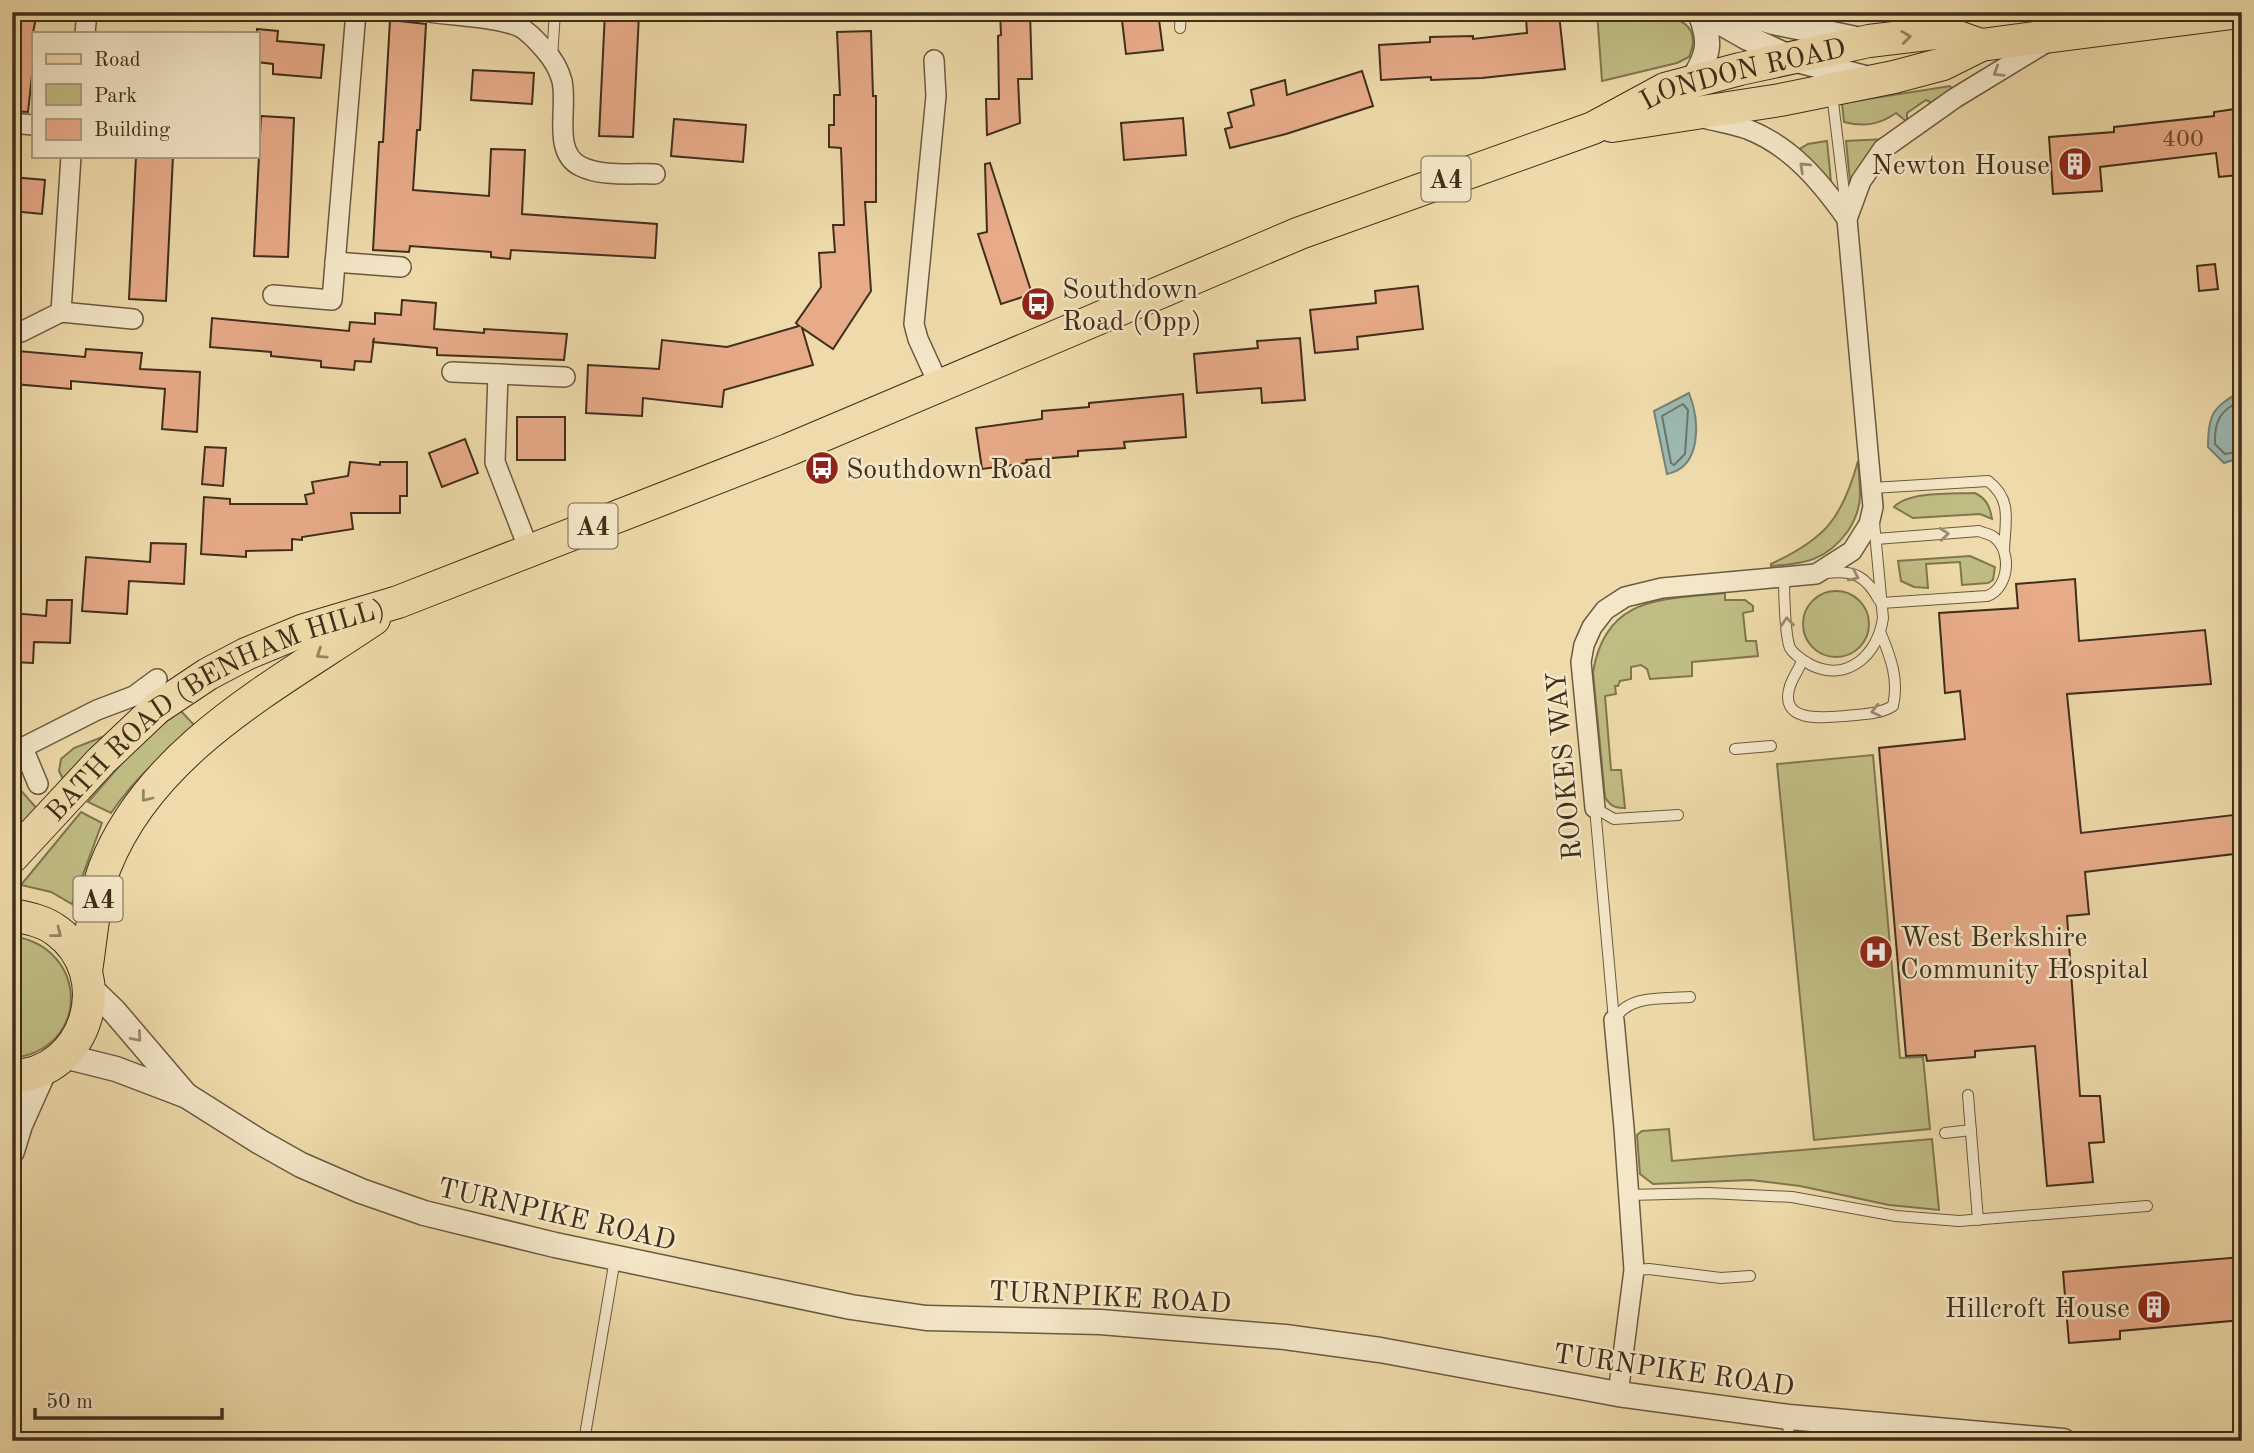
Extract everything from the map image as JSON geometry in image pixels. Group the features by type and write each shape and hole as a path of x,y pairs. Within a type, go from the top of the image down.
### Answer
{"main road":[{"name":"LONDON ROAD","path":"939,385 1300,233 1593,128 1665,89 1692,81 1793,59 1873,80 1943,64 1981,45 2240,12"},
{"name":"LONDON ROAD","path":"1593,128 1692,115 1831,69 1869,41 1944,33 1981,45"},
{"name":"BATH ROAD (BENHAM HILL)","path":"12,857 101,761 157,708 199,679 246,654 304,630 398,602 788,450 939,385"},
{"name":"BATH ROAD (BENHAM HILL)","path":"88,980 104,869 121,831 148,793 223,721 398,602"},
{"name":"A4","path":"12,915 36,919 58,931 75,949 88,980 87,1017 78,1038 54,1062"},
{"path":"12,1076 22,1076 54,1062"}],"street":[{"path":"85,32 88,12"},
{"path":"273,295 332,300 356,12"},
{"path":"429,12 503,22 529,33 552,58 562,80 566,155 579,166 598,172 655,174"},
{"path":"1701,12 1793,59"},
{"path":"1692,81 1704,63 1708,48 1701,12"},
{"path":"1721,12 1746,14 1869,41"},
{"name":"ROOKES WAY","path":"1595,808 1581,662 1584,645 1592,627 1605,610 1625,597 1654,590 1815,574 1852,551 1869,524 1872,497 1847,219 1861,181 1883,149 1955,98 2056,36"},
{"path":"934,60 936,96 915,324 918,339 939,385"},
{"path":"1692,115 1746,129 1779,146 1822,184 1847,219"},
{"path":"12,124 32,125"},
{"path":"61,312 71,158"},
{"path":"335,262 401,267"},
{"path":"21,332 61,312 133,319"},
{"path":"452,372 565,377"},
{"path":"498,374 495,462 529,550"},
{"path":"38,784 18,751 97,710 134,696 156,679"},
{"name":"TURNPIKE ROAD","path":"88,980 187,1096"},
{"name":"ROOKES WAY","path":"1614,1020 1634,1270 1618,1394"},
{"path":"12,1151 20,1125 54,1062"},
{"name":"TURNPIKE ROAD","path":"54,1062 116,1069 187,1096 300,1165 361,1191 424,1213 615,1258 890,1314 926,1318 1018,1318 1148,1324 1285,1337 1380,1350 1788,1429 2063,1441"}],"lane":[{"path":"552,58 555,12"},
{"path":"1180,28 1181,12"},
{"name":"ROOKES WAY","path":"1831,69 1847,219"},
{"path":"1802,661 1789,688 1791,705 1800,716 1818,719 1881,712 1893,706 1896,694 1893,663 1881,634 1872,497 1988,481 2000,490 2006,507 2006,577 1996,593 1987,596 1881,603"},
{"path":"1876,539 1979,531 1995,537 2004,550"},
{"path":"1815,574 1846,570 1871,586 1881,603"},
{"path":"1783,578 1790,648 1802,661 1818,668 1833,670 1849,667 1863,660 1874,648 1881,634"},
{"path":"1735,749 1771,746"},
{"path":"1595,808 1614,819 1678,815"},
{"name":"ROOKES WAY","path":"1595,808 1614,1020"},
{"path":"1614,1020 1620,1009 1630,1003 1690,997"},
{"path":"1968,1095 1979,1220"},
{"path":"1945,1133 1971,1130"},
{"path":"1629,1195 1708,1193 1793,1197 1896,1216 1944,1221 2147,1206"},
{"path":"584,1441 615,1258"},
{"path":"1634,1270 1649,1269 1721,1278 1750,1276"}],"green space":[{"path":"1597,12 1654,13 1682,22 1690,30 1693,41 1689,57 1677,63 1602,81"},
{"path":"1950,86 1953,91 1934,104 1926,100 1907,113 1907,122 1896,113 1871,124 1844,122 1842,103"},
{"path":"1885,139 1853,178 1850,181 1846,141"},
{"path":"1827,141 1831,182 1798,150 1808,144"},
{"path":"1858,461 1860,491 1857,514 1840,541 1814,559 1771,566 1805,546 1829,525 1845,498"},
{"path":"1975,493 1987,504 1992,519 1980,514 1913,518 1894,507 1910,498 1921,496"},
{"path":"1970,556 1995,567 1993,580 1988,583 1962,585 1960,562 1926,564 1928,588 1914,587 1901,581 1898,561"},
{"path":"1842,591 1860,600 1867,611 1867,637 1860,648 1849,655 1830,657 1812,648 1805,637 1803,618 1812,600 1823,593"},
{"path":"1725,593 1725,600 1745,600 1753,606 1753,611 1743,613 1746,641 1756,641 1758,656 1692,662 1692,676 1650,679 1647,669 1641,665 1631,667 1631,679 1620,681 1618,686 1615,686 1616,694 1605,696 1611,770 1621,770 1625,808 1613,806 1605,797 1593,672 1600,647 1610,628 1624,615 1640,606 1680,597"},
{"path":"180,710 197,728 150,766 111,813 88,802 136,747"},
{"path":"115,732 66,785 59,771 61,759 74,748"},
{"path":"1873,755 1900,1058 1923,1057 1930,1129 1814,1140 1777,764"},
{"path":"12,785 18,787 39,811 12,841"},
{"path":"81,812 102,823 72,904 51,892 21,885"},
{"path":"12,936 38,944 56,959 67,977 71,998 67,1019 56,1037 38,1051 12,1058"},
{"path":"1669,1129 1672,1161 1932,1139 1939,1210 1889,1205 1800,1186 1751,1180 1653,1184 1640,1174 1637,1135 1642,1131"}],"water":[{"path":"2242,391 2242,457 2224,463 2208,447 2209,426 2218,407"},
{"path":"1689,393 1696,429 1692,453 1678,470 1667,474 1654,411"}],"building":[{"path":"12,12 37,12 32,32 32,75 28,112 12,111"},
{"path":"605,12 639,14 633,137 599,136"},
{"path":"1000,12 1030,12 1032,79 1018,79 1020,123 987,135 986,99 999,99"},
{"path":"1121,12 1158,12 1163,50 1126,54"},
{"path":"1559,14 1565,69 1482,78 1381,80 1379,45 1430,42 1430,37 1473,36 1473,39 1527,33 1526,18"},
{"path":"390,20 426,24 420,130 417,130 413,190 489,196 491,149 525,150 522,214 657,224 655,258 511,250 510,259 491,257 491,252 410,246 409,252 373,250"},
{"path":"257,29 278,31 277,41 324,45 321,78 273,74 273,64 259,62"},
{"path":"871,31 873,96 876,96 876,202 865,202 871,291 833,349 802,328 813,365 724,390 722,407 643,398 642,416 586,413 588,365 659,369 662,340 727,347 799,326 796,323 821,287 819,253 835,252 833,225 844,225 841,148 829,147 829,125 834,125 834,95 840,95 837,32"},
{"path":"473,70 534,73 532,104 471,100"},
{"path":"1362,71 1373,106 1286,134 1230,148 1225,129 1232,127 1228,113 1254,105 1251,90 1285,80 1287,95"},
{"path":"2242,108 2242,146 2235,147 2238,175 2219,177 2216,153 2100,167 2102,191 2053,194 2049,137 2114,132 2114,127 2214,116 2214,112"},
{"path":"261,116 294,118 288,257 254,256"},
{"path":"1183,118 1186,155 1124,160 1121,123"},
{"path":"674,119 746,125 743,162 671,156"},
{"path":"136,158 173,158 166,301 129,299"},
{"path":"990,163 1032,294 1001,304 978,234 987,232 985,164"},
{"path":"12,177 45,180 42,214 12,211"},
{"path":"2215,264 2218,289 2199,291 2197,266"},
{"path":"1418,286 1423,329 1357,337 1358,349 1315,353 1310,310 1376,303 1375,291"},
{"path":"402,300 436,303 434,329 484,333 484,329 567,334 564,360 437,355 437,348 373,342 371,362 355,361 354,370 321,367 321,361 271,356 271,352 210,347 212,318 349,331 350,322 375,324 375,313 401,315"},
{"path":"1300,338 1305,400 1262,403 1261,388 1197,393 1194,354 1258,348 1257,341"},
{"path":"86,349 142,353 140,369 200,372 197,432 162,429 165,389 71,381 71,389 14,384 18,351 85,357"},
{"path":"1183,394 1186,437 1124,442 1125,448 1078,451 1078,456 1026,460 1027,463 982,469 976,428 1042,419 1042,411 1089,407 1089,403"},
{"path":"517,417 565,417 565,460 517,460"},
{"path":"465,439 478,473 442,487 429,453"},
{"path":"205,447 226,448 223,486 202,484"},
{"path":"350,462 380,465 380,462 407,462 407,496 400,496 400,513 351,513 353,529 302,537 302,540 292,539 292,550 246,551 246,557 201,554 204,497 230,499 230,504 307,504 305,495 314,493 312,482 348,476"},
{"path":"151,543 186,544 184,584 129,581 127,614 82,611 86,557 150,562"},
{"path":"2075,579 2079,641 2205,630 2211,684 2067,694 2081,833 2242,814 2242,853 2085,872 2089,914 2067,916 2080,1096 2100,1096 2104,1142 2089,1143 2093,1182 2047,1186 2035,1046 1975,1051 1975,1057 1927,1061 1926,1055 1906,1056 1879,748 1965,739 1960,691 1945,693 1939,613 2018,608 2016,584"},
{"path":"47,600 72,600 70,643 34,642 33,663 12,662 12,613 46,616"},
{"name":"Hillcroft House","path":"2242,1257 2242,1320 2120,1331 2120,1339 2069,1343 2063,1272"}],"place":[{"name":"Newton House","path":"2075,164"},
{"name":"Southdown Road (Opp)","path":"1038,304"},
{"name":"Southdown Road","path":"822,468"},
{"name":"West Berkshire Community Hospital","path":"1876,952"},
{"name":"Hillcroft House","path":"2154,1307"}]}
